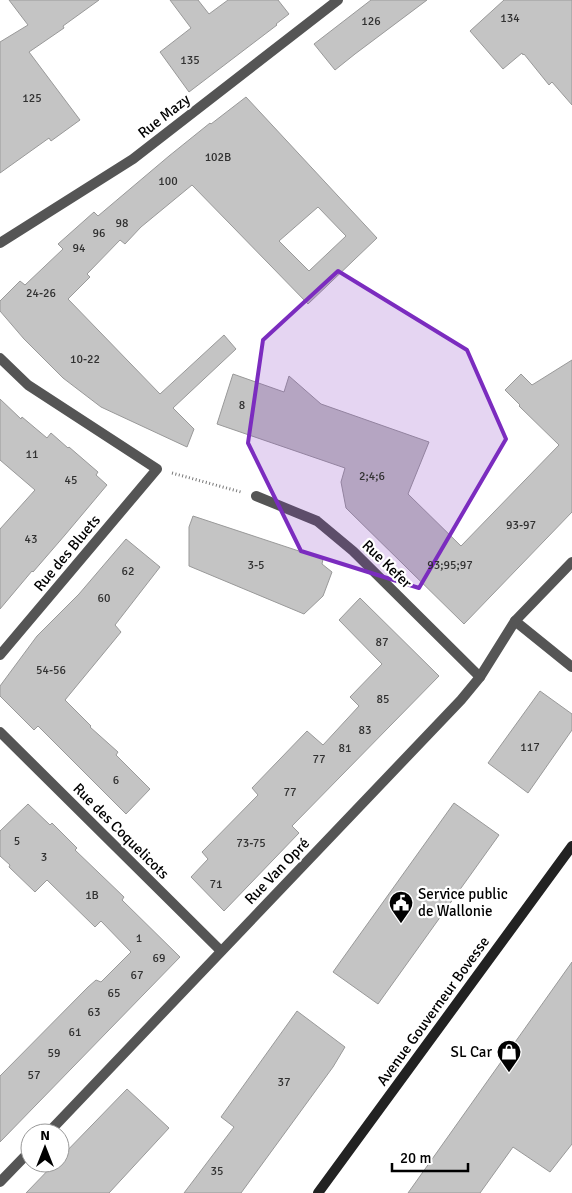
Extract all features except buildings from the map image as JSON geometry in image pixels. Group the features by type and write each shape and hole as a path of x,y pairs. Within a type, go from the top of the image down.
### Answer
{"main road":[{"name":"Avenue Gouverneur Bovesse","path":"318,1193 572,846"}],"street":[{"name":"Rue Mazy","path":"0,242 133,159 338,0"},
{"path":"0,358 28,385 157,469"},
{"name":"Rue des Bluets","path":"0,655 157,469"},
{"name":"Rue Kefer","path":"256,496 317,521 353,551 480,677"},
{"name":"Rue Van Opré","path":"58,1123 461,700 480,677 515,621 572,562"},
{"path":"515,621 572,667"},
{"name":"Rue des Coquelicots","path":"0,732 222,950"},
{"path":"0,1182 20,1162"}],"path":[{"path":"157,469 256,496"}],"highlighted area":[{"path":"338,271 467,350 506,439 419,588 301,551 248,443 263,340"}],"place":[{"name":"Service public de Wallonie","path":"401,924"},
{"name":"SL Car","path":"509,1073"}]}
